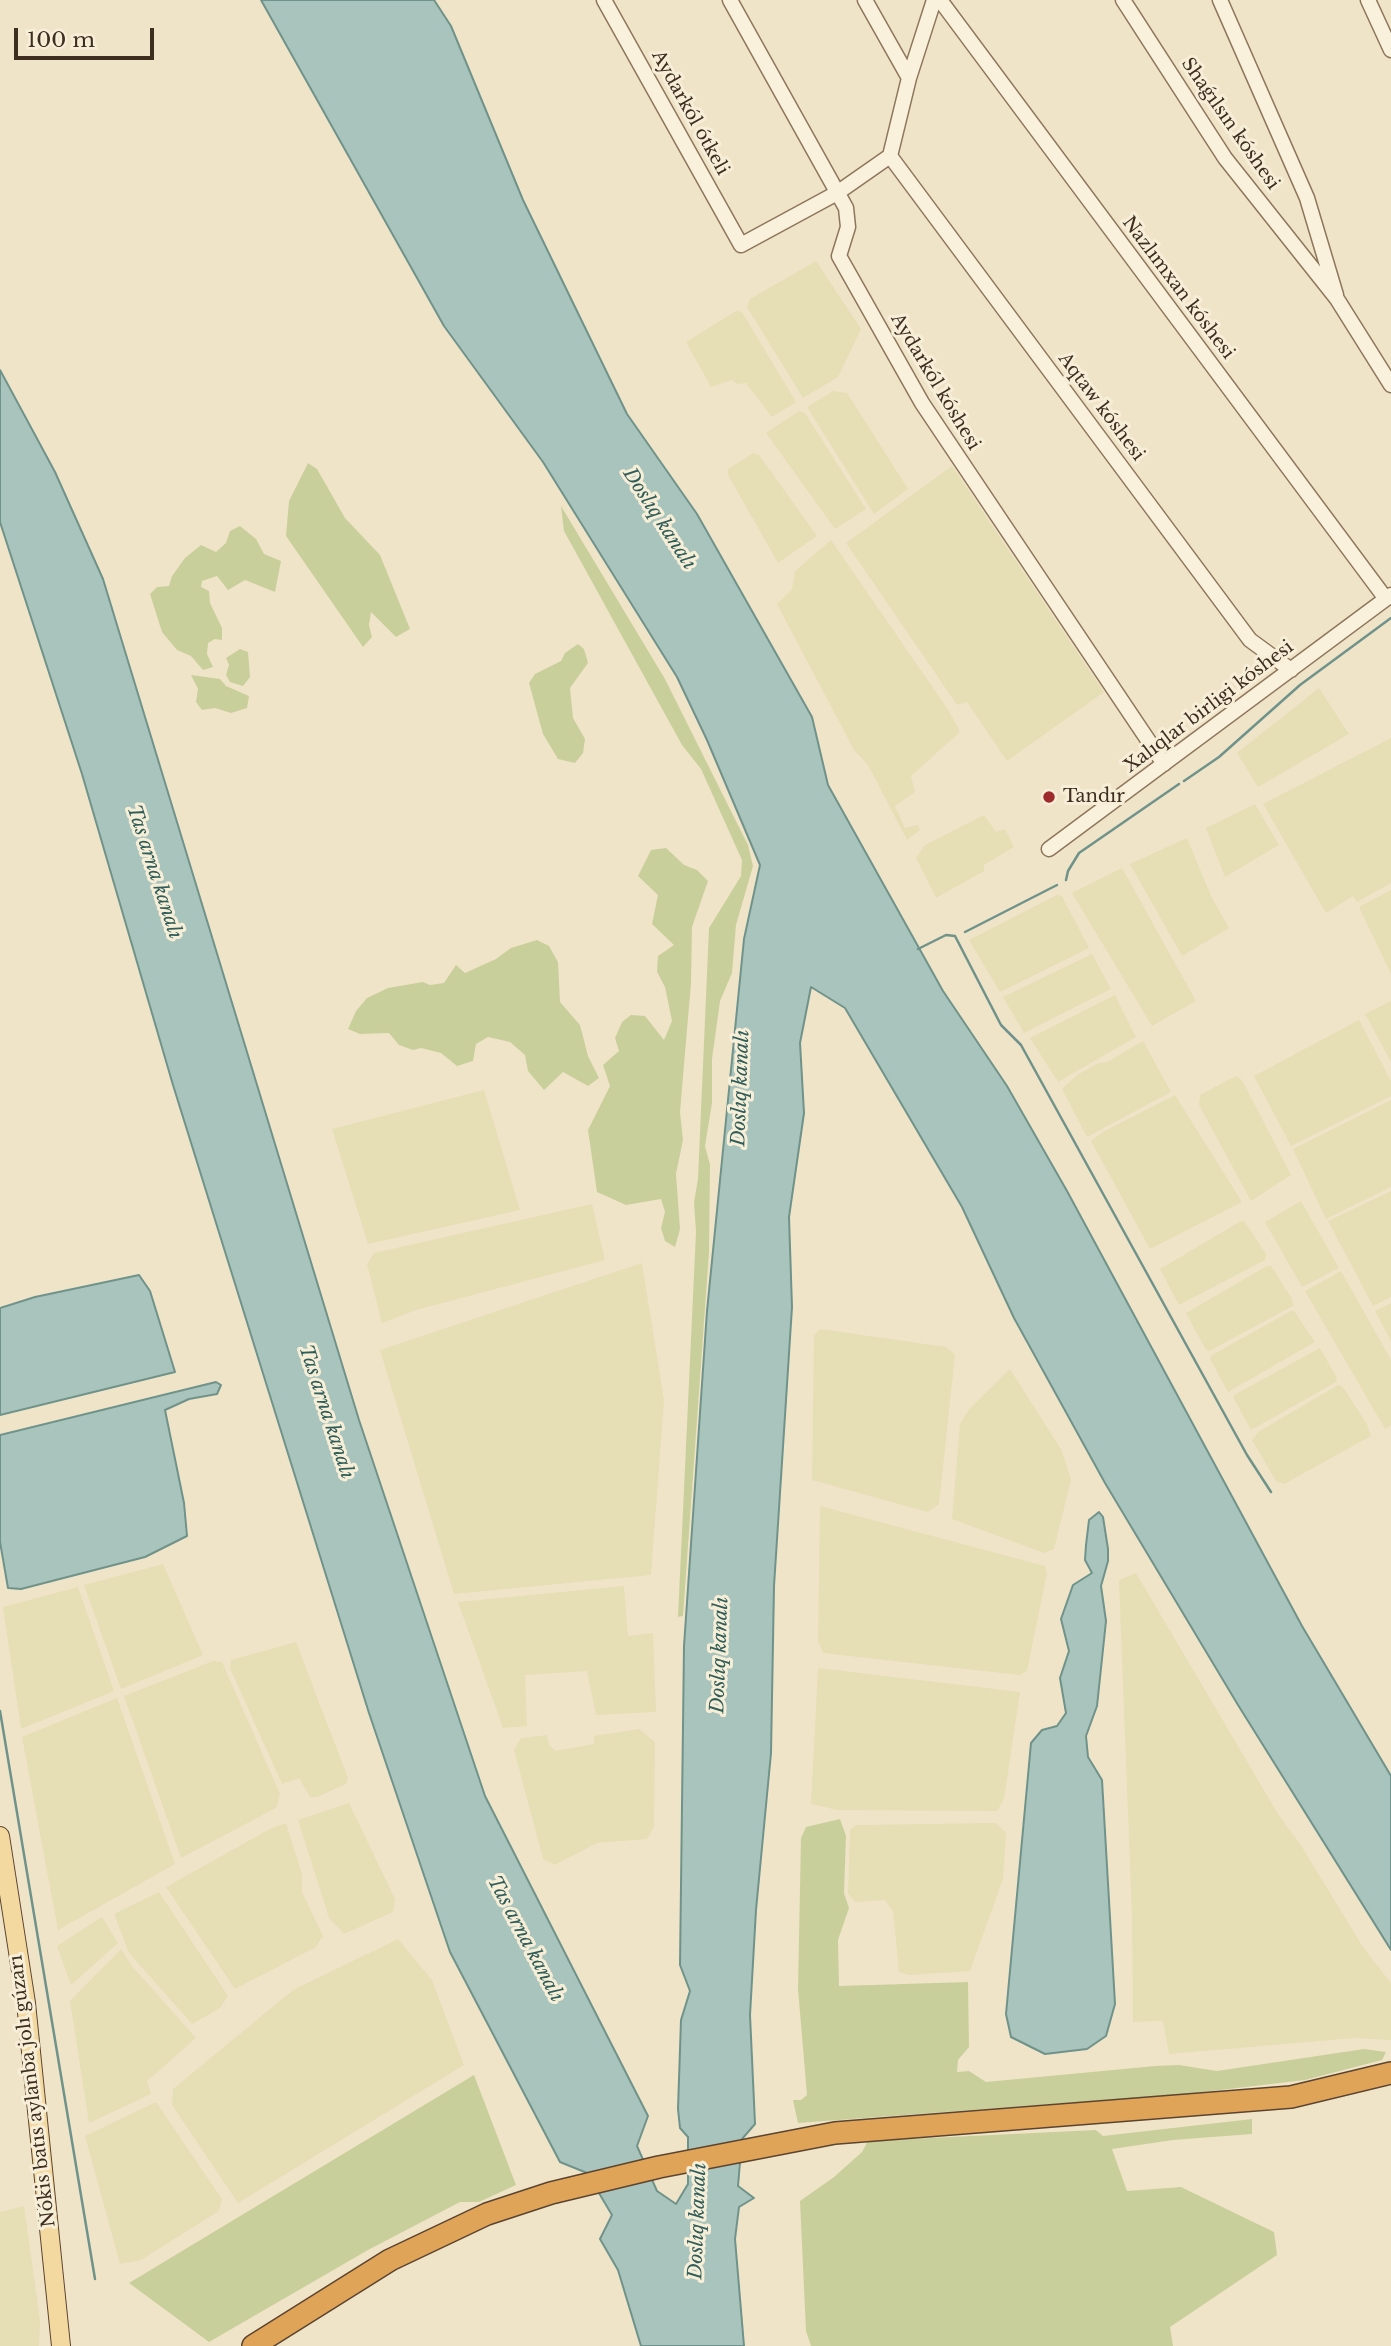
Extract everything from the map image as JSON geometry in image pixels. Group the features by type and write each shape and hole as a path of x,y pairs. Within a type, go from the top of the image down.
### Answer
{"highway":[{"path":"253,2346 390,2260 487,2214 585,2185 757,2146 835,2133 1292,2097 1391,2073"}],"main road":[{"name":"Nókis batıs aylanba jolı gúzarı","path":"0,1836 26,2003 61,2346"}],"street":[{"name":"Aydarkól ótkeli","path":"604,0 741,245 837,193"},
{"name":"Aydarkól kóshesi","path":"730,0 846,208 848,227 839,256 916,391 1164,764"},
{"path":"865,0 909,78"},
{"path":"837,193 890,156 909,78 934,0"},
{"name":"Nazlımxan kóshesi","path":"940,0 1388,597"},
{"name":"Shaǵılsın kóshesi","path":"1123,0 1225,158 1337,299 1391,384"},
{"name":"Shaǵılsın kóshesi","path":"1220,0 1307,198 1337,299"},
{"path":"1368,0 1391,50"},
{"name":"Aqtaw kóshesi","path":"890,156 1250,640 1291,670"},
{"name":"Xalıqlar birligi kóshesi","path":"1049,849 1388,597"}],"shaded area":[{"path":"816,261 861,329 838,377 803,398 747,307 750,299"},
{"path":"736,311 742,312 796,402 772,417 746,383 737,384 732,380 711,387 686,342"},
{"path":"833,391 847,393 908,489 874,514 807,407"},
{"path":"799,411 805,413 866,509 835,529 766,433"},
{"path":"753,453 759,455 817,536 778,563 728,475 728,469"},
{"path":"952,466 1104,692 1007,761 967,702 957,705 846,543"},
{"path":"831,540 949,711 960,732 911,776 915,792 895,806 905,828 917,825 920,830 907,840 868,765 854,750 777,604 792,589 795,571"},
{"path":"1319,688 1349,734 1258,787 1237,753"},
{"path":"1391,738 1391,883 1357,902 1353,896 1326,913 1263,804"},
{"path":"1255,804 1279,845 1225,877 1206,828"},
{"path":"984,815 996,832 1005,829 1014,847 984,865 984,871 936,898 916,858 925,845"},
{"path":"1187,838 1212,898 1229,928 1182,956 1130,864"},
{"path":"1122,868 1196,1001 1152,1026 1072,893"},
{"path":"1391,890 1391,974 1359,907"},
{"path":"1057,895 1062,896 1089,948 1000,992 969,940"},
{"path":"1092,954 1111,989 1024,1033 1003,997"},
{"path":"1115,995 1136,1037 1058,1082 1030,1038"},
{"path":"1391,1001 1391,1062 1365,1014"},
{"path":"1359,1020 1391,1081 1391,1096 1291,1146 1254,1076"},
{"path":"1143,1041 1171,1092 1087,1137 1062,1089 1077,1075 1099,1063 1107,1062"},
{"path":"1236,1076 1242,1080 1291,1175 1251,1201 1199,1105 1200,1095"},
{"path":"484,1090 520,1210 368,1244 332,1129"},
{"path":"1175,1095 1242,1202 1150,1249 1091,1141 1103,1132"},
{"path":"1391,1100 1391,1187 1326,1219 1293,1149"},
{"path":"1391,1191 1391,1297 1373,1306 1328,1221"},
{"path":"1301,1201 1339,1268 1302,1287 1265,1222"},
{"path":"592,1204 605,1260 416,1310 382,1323 367,1264 374,1253"},
{"path":"1244,1221 1266,1254 1265,1260 1179,1305 1160,1269"},
{"path":"642,1263 664,1400 651,1575 454,1594 380,1350"},
{"path":"1271,1266 1292,1299 1293,1306 1209,1351 1206,1350 1186,1313"},
{"path":"1341,1271 1391,1360 1391,1425 1385,1429 1305,1291"},
{"path":"1391,1303 1391,1341 1375,1311"},
{"path":"1294,1311 1315,1342 1228,1392 1210,1359 1212,1355"},
{"path":"820,1329 946,1347 955,1355 939,1504 928,1512 812,1480 814,1335"},
{"path":"1320,1348 1337,1378 1336,1382 1251,1430 1233,1397"},
{"path":"1010,1369 1062,1451 1071,1480 1054,1549 1044,1553 952,1519 960,1424 970,1408"},
{"path":"1338,1385 1342,1386 1367,1424 1371,1436 1284,1484 1276,1481 1252,1440 1258,1432"},
{"path":"820,1506 1045,1566 1047,1573 1027,1671 1020,1675 823,1653 818,1641"},
{"path":"163,1564 203,1655 121,1689 84,1585"},
{"path":"1136,1573 1278,1814 1302,1847 1363,1947 1391,1983 1391,2040 1355,2038 1169,2054 1163,2021 1133,2022 1132,1917 1119,1580"},
{"path":"624,1586 628,1636 653,1633 656,1712 596,1715 587,1671 525,1675 527,1726 503,1728 458,1602"},
{"path":"78,1587 114,1691 21,1729 3,1607"},
{"path":"296,1642 348,1778 346,1784 317,1797 310,1797 299,1778 282,1784 230,1668 231,1660"},
{"path":"213,1661 222,1662 280,1794 276,1808 181,1858 124,1696"},
{"path":"818,1668 1020,1692 1004,1799 997,1811 837,1810 811,1804"},
{"path":"117,1698 175,1864 58,1930 22,1737"},
{"path":"639,1729 655,1742 654,1827 647,1839 597,1843 555,1865 543,1859 514,1750 521,1738 547,1735 549,1744 555,1751 594,1744 594,1736"},
{"path":"349,1803 395,1899 393,1912 344,1934 329,1918 298,1820"},
{"path":"286,1823 302,1874 302,1892 323,1936 316,1947 235,1989 166,1887 268,1830"},
{"path":"996,1823 1006,1833 1003,1879 970,1971 909,1975 899,1972 893,1911 885,1900 856,1902 848,1894 850,1830 856,1825"},
{"path":"159,1892 228,1996 220,2008 192,2024 129,1953 114,1914"},
{"path":"102,1917 118,1943 71,1985 57,1946"},
{"path":"398,1939 432,1980 464,2065 238,2203 172,2105 173,2089 293,1990"},
{"path":"121,1949 132,1966 196,2038 147,2081 151,2094 89,2123 70,2001"},
{"path":"156,2102 222,2199 219,2211 141,2260 120,2264 85,2136"},
{"path":"24,2206 40,2320 39,2346 0,2346 0,2212"}],"green space":[{"path":"308,463 317,469 345,518 380,555 410,629 396,637 371,612 369,625 372,637 363,647 286,536 289,501"},
{"path":"561,506 665,679 748,845 753,866 736,925 732,973 720,1001 712,1059 712,1103 705,1146 710,1165 709,1252 683,1616 678,1617 696,1232 694,1202 698,1179 709,928 741,876 742,860 701,769 682,745 564,531"},
{"path":"240,526 256,539 264,554 281,561 275,592 245,580 228,590 217,576 202,581 201,587 209,591 210,603 222,628 222,640 215,639 208,643 207,654 213,667 203,670 191,656 177,650 162,632 150,594 157,587 169,586 172,576 185,558 201,545 216,552 226,543 230,531"},
{"path":"578,644 584,649 588,663 570,688 573,718 585,739 583,753 575,763 558,759 543,734 529,683 535,674 561,661 565,653"},
{"path":"240,649 248,652 250,677 243,686 230,682 226,675 229,665 226,658"},
{"path":"191,675 220,679 226,686 249,696 247,708 231,713 215,708 202,710 196,702 198,689"},
{"path":"666,848 684,865 697,870 708,881 692,927 691,983 680,1112 683,1140 676,1174 680,1229 675,1247 665,1241 661,1228 665,1212 661,1199 626,1205 597,1192 588,1130 610,1086 603,1065 619,1051 615,1038 622,1022 631,1015 645,1016 664,1040 672,1021 665,987 657,972 658,956 674,945 652,924 658,895 638,876 651,850"},
{"path":"537,940 549,946 558,962 560,1002 580,1025 588,1056 599,1078 588,1086 563,1072 544,1090 528,1071 525,1055 510,1042 488,1037 476,1044 473,1061 457,1066 441,1053 421,1048 413,1050 399,1045 389,1033 360,1034 348,1029 356,1011 367,998 388,988 423,982 430,985 444,983 456,965 465,973 496,959 511,948"},
{"path":"840,1819 846,1836 844,1893 849,1908 838,1940 839,1986 968,1982 969,2047 958,2060 957,2072 969,2071 986,2082 1155,2066 1179,2065 1217,2071 1364,2049 1386,2052 1382,2060 1305,2080 1186,2094 798,2123 793,2100 801,2100 807,2095 798,1989 801,1838 806,1827"},
{"path":"474,2075 516,2185 479,2202 460,2202 368,2250 209,2342 129,2283"},
{"path":"1252,2119 1252,2134 1173,2140 1112,2149 1127,2191 1181,2187 1274,2232 1277,2255 1170,2327 1173,2346 811,2346 806,2331 800,2201 834,2177 862,2152 868,2141 1096,2130 1103,2136"}],"water":[{"path":"261,0 434,0 451,26 523,200 627,414 697,514 812,717 828,785 943,991 1007,1086 1067,1191 1302,1626 1391,1776 1391,1950 1238,1705 1105,1483 1014,1318 962,1207 845,1008 811,987 800,1043 804,1113 789,1217 792,1307 774,1586 771,1753 756,1910 750,2015 755,2124 742,2139 738,2186 754,2198 739,2207 735,2239 744,2346 641,2346 618,2270 600,2239 612,2215 587,2173 560,2162 450,1952 369,1713 173,1085 82,774 0,522 0,370 55,472 103,579 359,1420 485,1796 648,2116 637,2146 657,2191 676,2204 688,2184 688,2137 680,2128 678,2109 681,2020 690,1991 680,1965 684,1646 707,1311 744,939 760,865 677,677 543,462 444,326"},
{"path":"139,1275 150,1291 175,1372 0,1415 0,1308 35,1297"},
{"path":"216,1382 221,1385 217,1394 189,1399 165,1410 184,1503 187,1536 145,1557 21,1589 8,1588 0,1542 0,1435"},
{"path":"1099,1512 1103,1517 1108,1549 1108,1561 1101,1586 1106,1621 1097,1706 1086,1736 1088,1757 1102,1780 1115,2004 1106,2036 1087,2049 1045,2054 1011,2037 1006,2014 1031,1743 1042,1730 1057,1726 1066,1713 1060,1678 1069,1651 1061,1619 1073,1585 1092,1573 1085,1560 1086,1545 1089,1520"}],"waterway":[{"path":"1184,781 1219,757 1300,685 1391,618"},
{"path":"1066,880 1068,871 1079,853 1179,784"},
{"path":"965,932 1057,885"},
{"path":"918,949 946,935 955,936 1001,1025 1021,1045 1247,1455 1271,1492"},
{"path":"0,1711 95,2279"}],"place":[{"name":"Tandır","path":"1049,797"}],"water label":[{"name":"Doslıq kanalı","path":"659,519"},
{"name":"Tas arna kanalı","path":"154,872"},
{"name":"Doslıq kanalı","path":"741,1088"},
{"name":"Tas arna kanalı","path":"326,1412"},
{"name":"Doslıq kanalı","path":"720,1655"},
{"name":"Tas arna kanalı","path":"525,1939"},
{"name":"Doslıq kanalı","path":"698,2221"}]}
